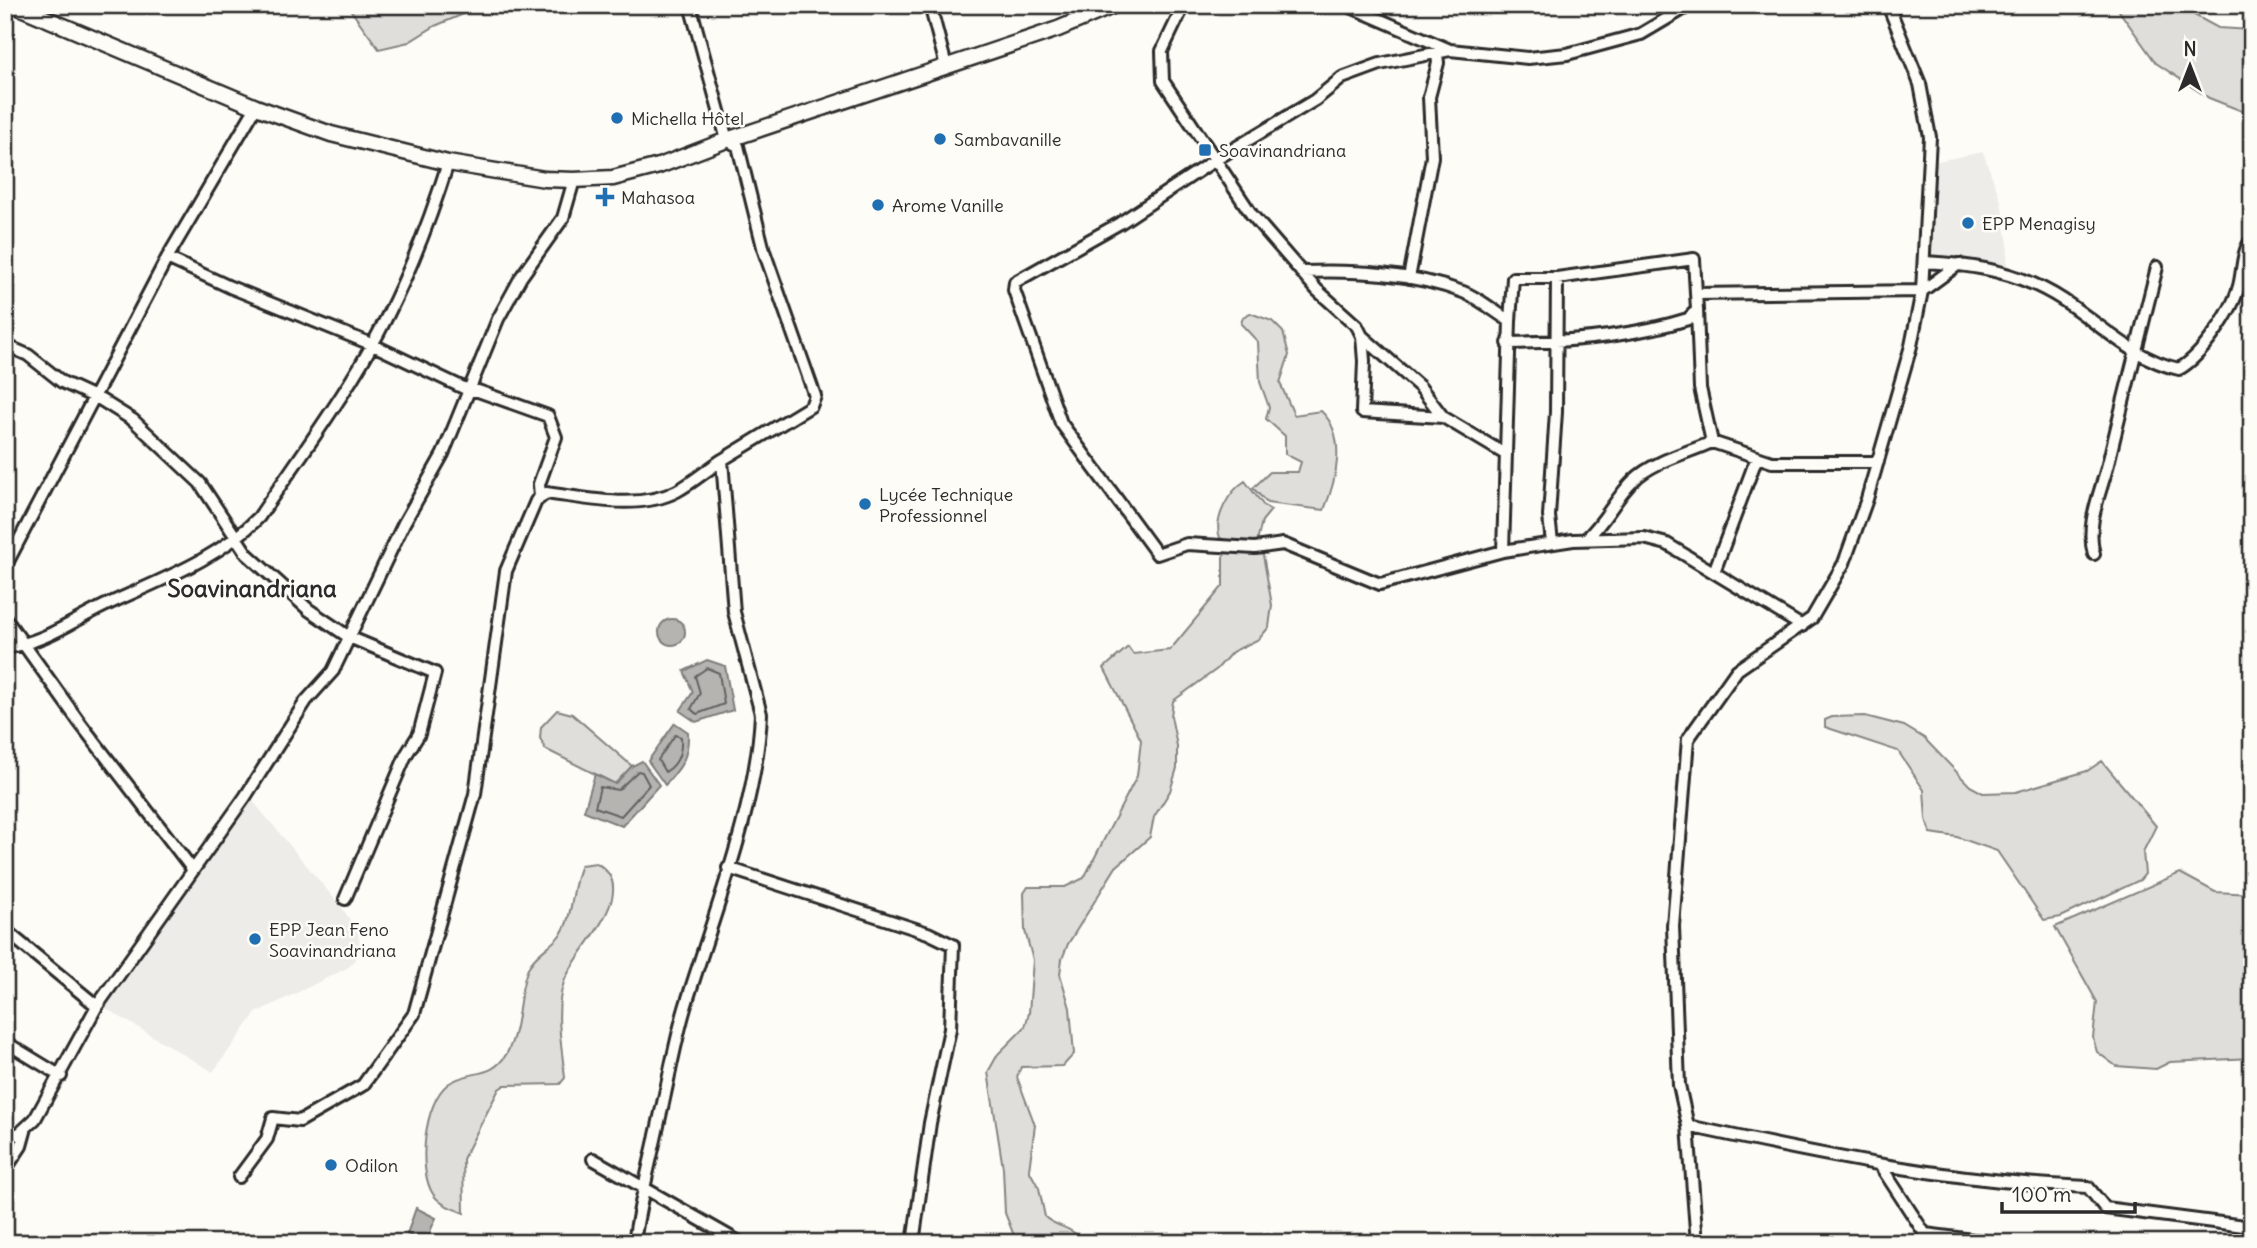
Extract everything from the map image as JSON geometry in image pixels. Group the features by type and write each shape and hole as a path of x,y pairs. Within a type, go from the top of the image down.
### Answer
{"main road":[{"path":"14,5 39,10 256,107 331,134 448,163 545,179 574,180 633,174 1058,29 1115,5"}],"street":[{"path":"239,1177 267,1139 273,1118 300,1121 363,1085 414,1014 475,794 506,571 536,501 546,494 634,500 676,492 722,460 811,406 815,396 764,251 738,146 727,140 690,5"},
{"path":"930,5 946,66"},
{"path":"1184,5 1162,51 1163,81 1252,215 1301,272 1357,326 1362,336 1420,387 1443,417 1505,454"},
{"path":"1346,5 1450,50 1528,58 1567,54 1641,34 1690,5"},
{"path":"1697,1243 1688,1126 1679,1085 1673,926 1688,739 1737,670 1812,618 1844,563 1878,462 1911,346 1925,262 1930,137 1920,84 1888,5"},
{"path":"1450,50 1380,64 1342,78 1315,100 1215,160 1120,223 1015,282 1014,290 1039,368 1061,423 1157,554 1186,544 1255,548 1283,544 1380,584 1503,551 1586,539 1644,538 1667,544 1802,626"},
{"path":"1409,278 1432,157 1429,97 1438,63 1437,54"},
{"path":"5,567 167,258 256,107"},
{"path":"5,648 25,645 173,575 238,537 259,517 354,377 430,220 448,163"},
{"path":"5,1170 21,1146 26,1128 61,1076 97,1006 245,797 306,701 332,671 404,523 443,454 498,318 521,277 562,218 574,180"},
{"path":"1925,262 1959,264 2007,272 2028,280 2136,351 2179,369 2190,363 2212,337 2238,289 2246,249 2252,240"},
{"path":"167,258 230,287 371,344 470,391 478,391 548,416 556,437 539,484 540,498"},
{"path":"1503,551 1508,343 1513,278 1557,278 1694,258 1700,388 1712,442"},
{"path":"1696,293 1922,291 1959,264"},
{"path":"2094,555 2092,547 2098,494 2157,267"},
{"path":"1301,272 1354,270 1409,278 1465,293 1510,321"},
{"path":"1552,543 1549,516 1556,412 1557,278"},
{"path":"1508,343 1556,342 1673,324 1688,319 1697,310"},
{"path":"1362,336 1362,412 1443,417"},
{"path":"5,345 28,355 62,382 93,396 133,420 200,483 218,513 238,537 247,555 277,585 349,637 435,673 419,734 406,755 345,899"},
{"path":"1586,539 1604,524 1632,481 1644,472 1712,442 1772,462 1878,462"},
{"path":"1714,572 1757,457"},
{"path":"634,1243 643,1189 684,1011 750,787 761,715 734,612 722,460"},
{"path":"5,618 193,870"},
{"path":"728,868 928,933 953,945 950,1029 930,1123 913,1243"},
{"path":"5,930 97,1006"},
{"path":"5,1042 61,1076"},
{"path":"1688,1126 1857,1163 1980,1179 2088,1187 2105,1208 2252,1227"},
{"path":"5,1138 26,1128"},
{"path":"593,1158 643,1189 740,1242"},
{"path":"1880,1165 1926,1234 1997,1243"}],"shaded area":[{"path":"347,5 485,5 435,26 409,42 379,49"},
{"path":"2115,5 2176,5 2218,28 2252,30 2252,115 2209,98 2156,63"},
{"name":"EPP Menagisy","path":"1983,152 2001,201 2008,244 2007,266 1930,259 1933,162"},
{"path":"1250,313 1272,321 1283,332 1289,355 1280,383 1294,415 1321,411 1335,433 1335,473 1324,510 1267,503 1253,488 1270,472 1298,472 1301,462 1285,454 1285,436 1266,419 1269,407 1260,382 1258,342 1241,324 1243,317"},
{"path":"1245,481 1264,506 1271,510 1262,521 1257,542 1235,543 1220,538 1219,522 1228,498"},
{"path":"1250,550 1263,555 1272,605 1269,627 1259,639 1232,652 1217,669 1173,701 1171,716 1177,746 1177,768 1170,791 1154,817 1150,837 1116,867 1068,944 1062,959 1060,974 1070,1008 1074,1054 1063,1066 1021,1067 1017,1077 1035,1125 1029,1170 1039,1188 1045,1217 1075,1233 1082,1243 1017,1243 1005,1213 1003,1168 988,1072 998,1054 1025,1027 1029,1013 1033,960 1025,931 1024,893 1028,887 1065,887 1084,878 1137,776 1141,740 1104,668 1128,647 1133,654 1170,650 1223,586 1223,557 1227,551"},
{"path":"557,710 572,714 632,766 615,784 545,749 540,738 541,727"},
{"path":"1865,716 1904,726 1924,738 1970,786 1983,793 2016,792 2087,771 2102,761 2156,826 2143,852 2145,874 2140,880 2061,917 2044,920 1997,851 1957,837 1931,833 1926,819 1924,790 1898,751 1825,727 1825,720 1832,717"},
{"name":"EPP Jean Feno Soavinandriana","path":"251,799 342,908 358,932 360,945 356,959 349,967 256,1013 213,1072 105,1008"},
{"path":"596,863 609,875 613,888 610,904 602,921 571,969 561,993 560,1030 565,1078 560,1084 505,1085 499,1089 463,1159 464,1213 439,1201 428,1183 424,1153 428,1120 433,1105 448,1084 456,1079 487,1071 507,1053 515,1033 527,971 534,959 562,933 570,913 581,865"},
{"path":"2180,873 2215,892 2252,894 2252,1058 2170,1062 2156,1069 2116,1066 2097,1052 2093,1038 2097,1002 2055,927"}],"water":[{"path":"672,619 681,623 685,632 681,641 672,645 663,641 659,632 663,623"},
{"path":"707,660 725,666 733,710 696,722 680,711 693,692 684,671"},
{"path":"675,723 688,732 687,748 680,767 665,785 648,761"},
{"path":"642,761 659,785 622,826 584,811 595,774 615,784 632,766"},
{"path":"416,1208 436,1218 425,1243 407,1234"}],"place":[{"name":"Michella Hôtel","path":"617,118"},
{"name":"Sambavanille","path":"940,139"},
{"name":"Soavinandriana","path":"1205,150"},
{"name":"Mahasoa","path":"605,197"},
{"name":"Arome Vanille","path":"878,205"},
{"name":"EPP Menagisy","path":"1968,223"},
{"name":"Lycée Technique Professionnel","path":"865,504"},
{"name":"EPP Jean Feno Soavinandriana","path":"255,939"},
{"name":"Odilon","path":"331,1165"}],"district":[{"name":"Soavinandriana","path":"252,588"}]}
